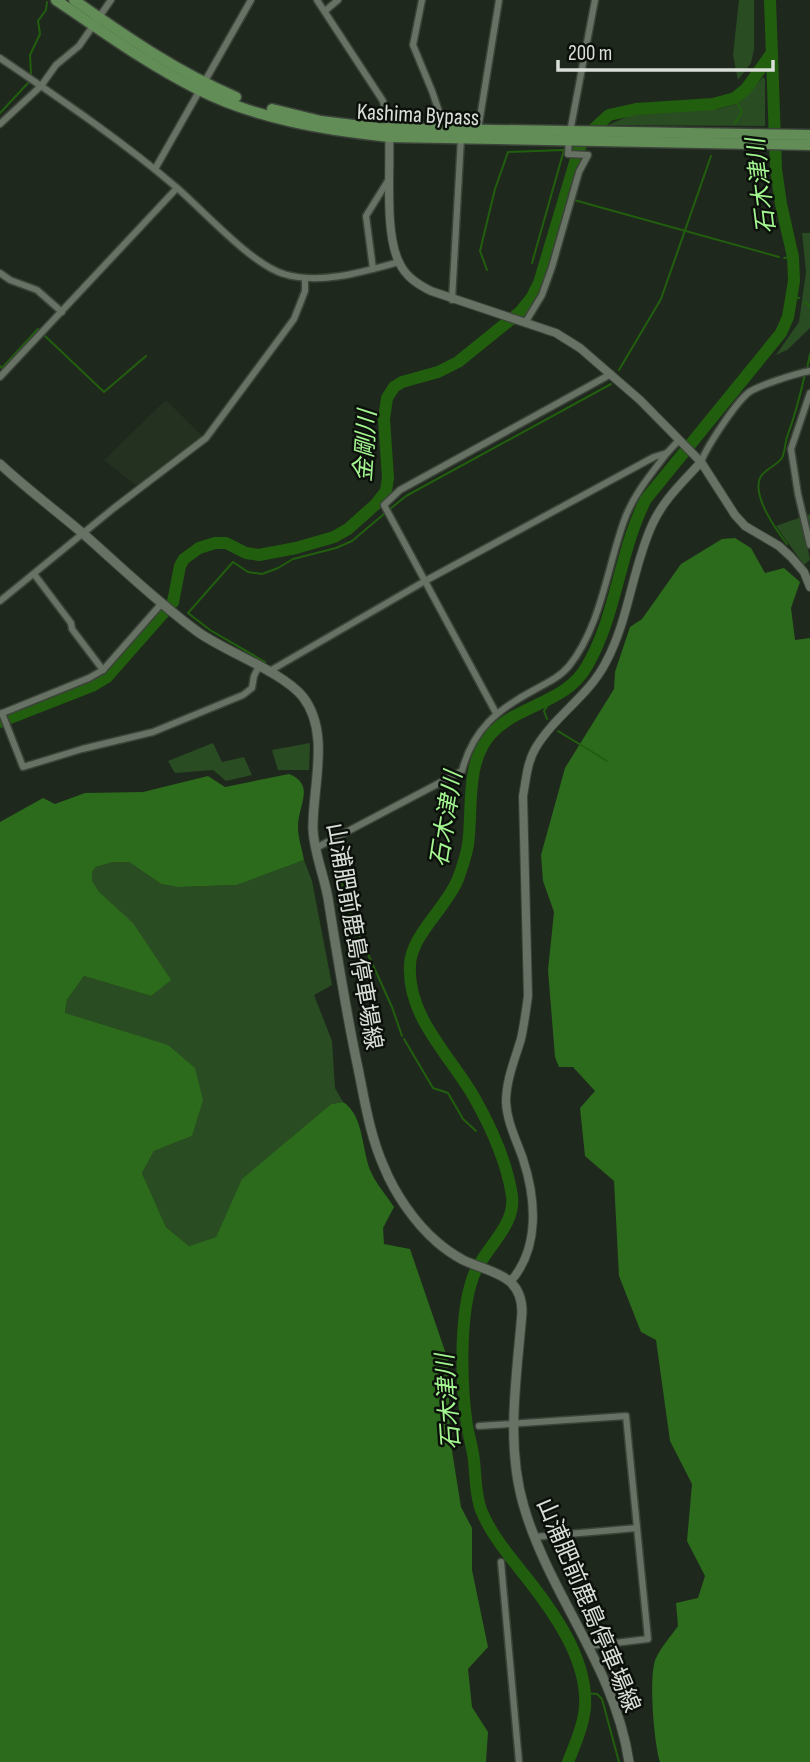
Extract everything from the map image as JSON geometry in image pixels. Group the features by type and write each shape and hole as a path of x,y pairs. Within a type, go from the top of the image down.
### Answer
{"highway":[{"name":"Kashima Bypass","path":"56,0 97,22"},
{"name":"Kashima Bypass","path":"74,0 141,58 201,87 284,120 389,133 461,138 574,136 606,132 759,139"},
{"name":"Kashima Bypass","path":"389,133 445,129 478,130 574,136 593,141 787,139 810,135"},
{"name":"Kashima Bypass","path":"787,139 810,145"}],"main road":[{"path":"2,469 84,534 162,603"},
{"name":"山浦肥前鹿島停車場線","path":"162,603 211,641 294,688 303,697 313,717 318,750 313,829 326,882 342,991 377,1151 396,1191 420,1226 437,1242 464,1260 490,1269 511,1281 522,1300 514,1450 523,1506 534,1537 590,1646 620,1722 629,1762"}],"street":[{"path":"0,124 41,86 56,65 79,46 111,0"},
{"path":"155,170 251,0"},
{"path":"317,0 383,101 389,133 392,234 399,262 407,274 417,284 452,300 556,333 580,348 611,374 701,462 746,526 779,546 807,569 810,587"},
{"path":"325,11 338,0"},
{"path":"422,0 413,46 445,129"},
{"path":"478,130 499,0"},
{"path":"522,322 542,295 579,172 588,155 568,154 574,136 595,0"},
{"path":"0,58 91,120 177,188 263,264 282,274 305,278 351,274 399,262"},
{"path":"452,300 461,138"},
{"path":"373,269 366,215 390,177"},
{"path":"0,377 177,188"},
{"path":"0,273 10,280 37,290 62,312"},
{"path":"0,601 114,508 194,450 217,427 294,319 305,291 305,278"},
{"path":"511,1281 523,1267 532,1234 530,1186 510,1125 506,1102 507,1087 525,1021 528,996 523,796 529,764 548,731 589,688 607,662 652,523 662,506 701,462 705,450 749,392 807,371"},
{"path":"496,713 384,505 400,490 611,374"},
{"path":"810,393 791,449 810,545"},
{"path":"316,848 462,771 474,739 496,713 553,681 568,667 584,642 625,518 637,493 679,440"},
{"path":"162,603 103,670 1,713 23,767 153,732 243,695 252,688 263,670 654,457 667,453"},
{"path":"34,574 103,670"},
{"path":"479,1426 626,1416 648,1639 590,1646"},
{"path":"534,1537 637,1528"},
{"path":"501,1562 519,1762"}],"shaded area":[{"path":"166,400 207,441 142,490 104,460"}],"green space":[{"path":"739,0 754,0 754,49 751,63 738,80 733,55"},
{"path":"763,77 765,126 608,125 631,115 719,109 739,103"},
{"path":"802,233 810,233 810,328 787,350 776,355 799,322 806,272"},
{"path":"810,514 810,531 805,533 810,560 804,565 776,526"},
{"path":"735,538 751,548 765,573 784,568 800,582 791,608 795,640 810,638 810,1762 660,1762 653,1709 652,1679 656,1658 678,1626 676,1603 698,1598 705,1576 687,1541 692,1484 670,1441 656,1340 641,1332 619,1276 614,1181 585,1156 580,1108 595,1091 573,1067 559,1067 555,1057 548,970 554,912 543,881 541,855 565,768 614,689 615,672 630,627 642,619 681,564 722,539"},
{"path":"213,743 222,762 244,757 252,775 226,781 213,770 175,773 168,761"},
{"path":"310,743 309,770 278,770 272,750"},
{"path":"289,774 302,784 304,790 298,827 304,860 237,885 177,887 161,884 129,862 113,862 96,867 92,872 92,881 99,892 133,923 171,980 151,996 84,976 67,1000 65,1013 168,1045 195,1068 203,1100 192,1136 154,1151 142,1173 166,1227 189,1246 216,1237 242,1179 331,1104 343,1102 355,1116 368,1165 394,1207 383,1228 384,1244 410,1249 448,1360 450,1438 461,1507 472,1528 472,1570 488,1647 468,1669 472,1707 488,1732 486,1762 0,1762 0,822 43,798 55,804 85,793 143,792 208,776 225,787"},
{"path":"304,860 312,881 332,985 314,995 332,1041 335,1088 343,1102 331,1104 243,1179 216,1237 189,1246 166,1227 142,1173 154,1151 192,1136 65,1013 67,1000 84,976 151,996 92,881 92,872 96,867 113,862 129,862 161,884 177,887 237,885"}],"waterway":[{"name":"石木津川","path":"568,1762 584,1715 585,1691 582,1675 562,1628 498,1540 481,1510 465,1409 462,1351 468,1293 478,1267 509,1218 512,1207 510,1183 498,1145 480,1108 432,1035 415,1002 410,965 416,943 458,879 468,845 473,773 482,747 501,725 554,696 578,679 587,666 605,625 630,540 646,499 781,333 788,317 794,281 793,257 776,169 770,0"},
{"path":"31,74 30,55 40,34 38,21 46,10 47,2"},
{"name":"金剛川","path":"0,722 92,686 107,677 173,602 180,566 184,559 199,548 226,543 246,553 259,555 334,537 348,529 376,504 386,491 388,478 384,419 387,398 394,387 458,362 520,312 532,297 539,283 579,149 585,137 609,115 636,109 713,104 735,98 746,89 771,54"},
{"path":"0,113 28,83"},
{"path":"735,98 742,112 735,123"},
{"name":"金剛川","path":"571,150 579,149"},
{"path":"487,270 480,251 495,189 508,152 564,150 532,263"},
{"path":"619,370 661,299 711,156"},
{"path":"574,200 779,257"},
{"path":"784,258 793,257"},
{"path":"793,297 799,298"},
{"path":"805,302 810,307"},
{"path":"0,366 2,368 38,329"},
{"path":"45,336 104,392 146,356"},
{"path":"807,369 810,354"},
{"path":"787,544 766,512 759,484 761,476 782,458 805,374"},
{"path":"390,509 406,496 611,384"},
{"path":"265,662 210,630 188,613 233,562 248,572 262,574 293,559 352,541 384,514"},
{"path":"547,719 544,711 552,698"},
{"path":"558,731 607,761"},
{"path":"330,850 350,913"},
{"path":"352,919 392,1007 402,1036"},
{"path":"404,1039 433,1088 448,1093 463,1119 476,1131"},
{"path":"585,1693 597,1694 602,1699 619,1762"}]}
